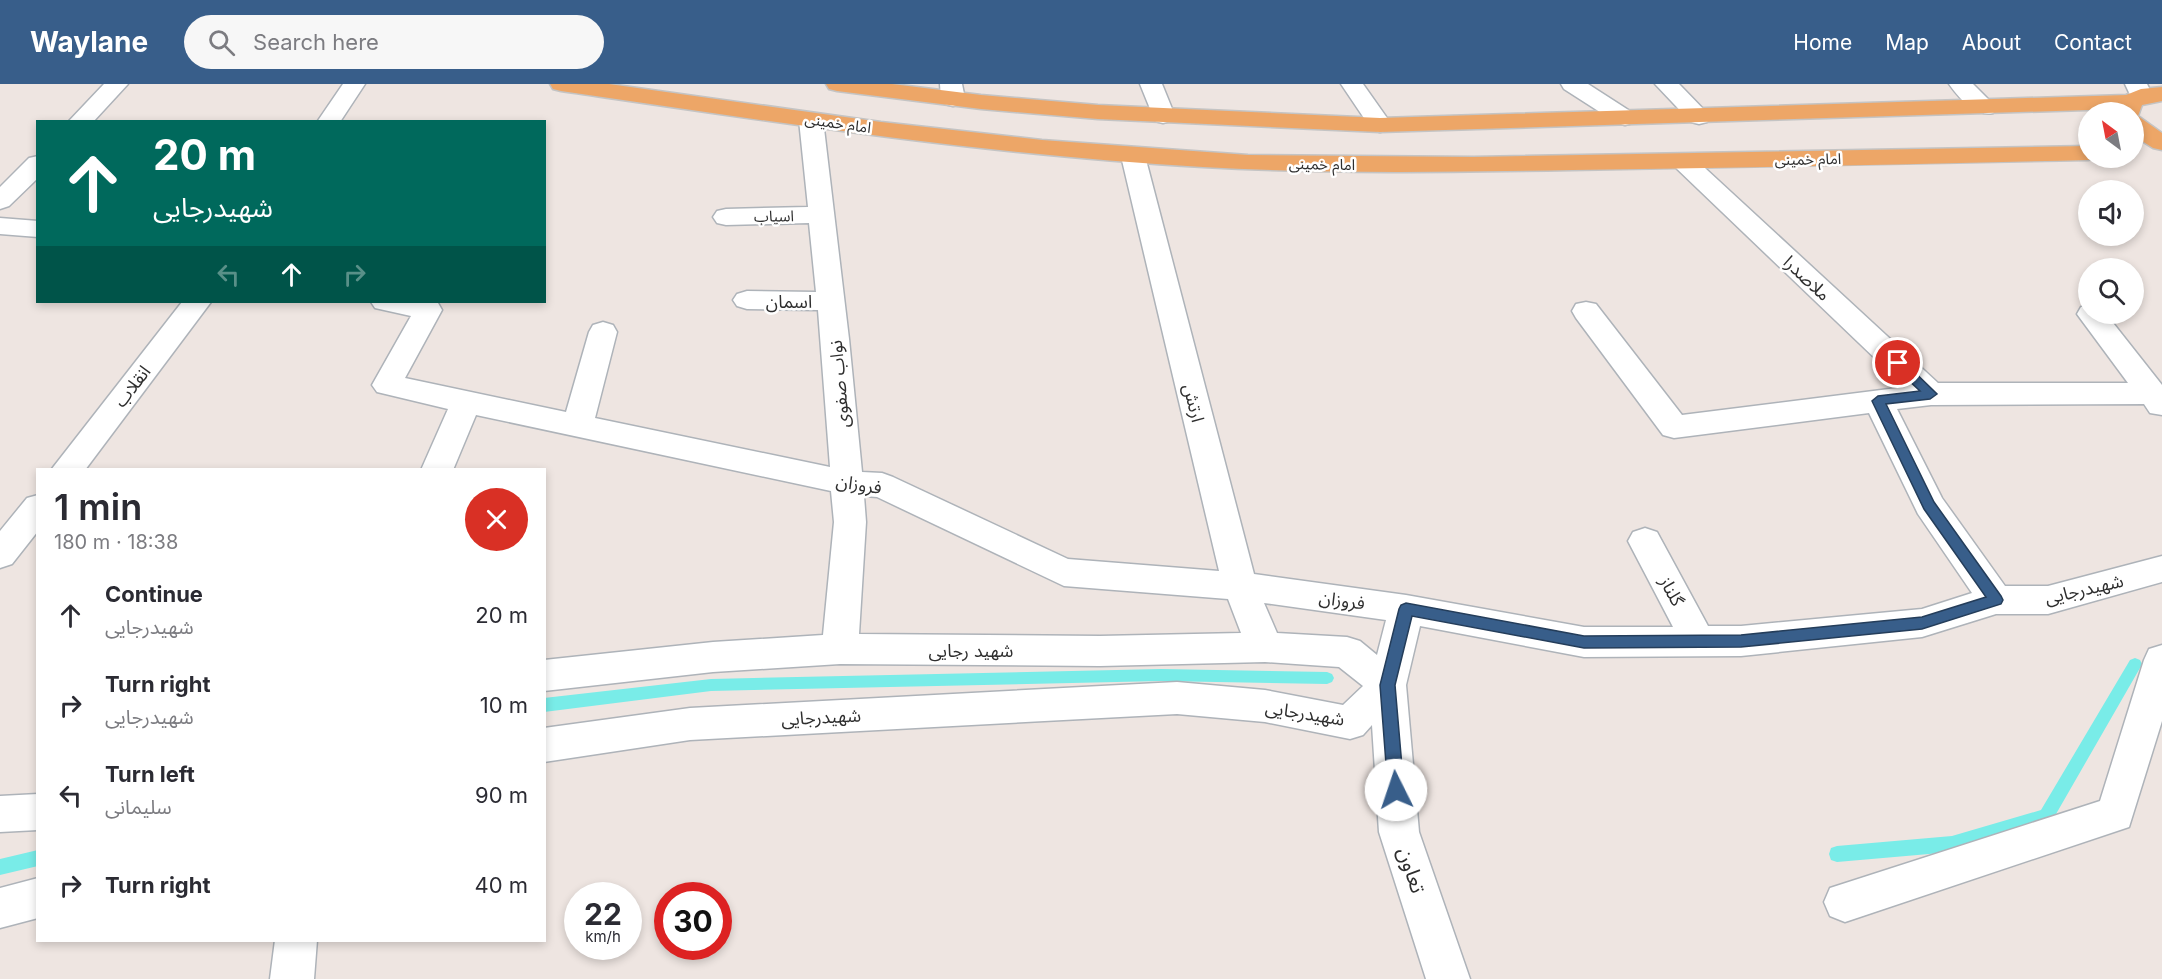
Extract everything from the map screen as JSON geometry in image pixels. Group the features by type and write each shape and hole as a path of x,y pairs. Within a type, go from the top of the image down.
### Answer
{"main road":[{"name":"امام خمینی","path":"561,84 960,140 1133,156 1327,165 1684,162 2078,153"},
{"path":"656,84 687,86 696,84"},
{"path":"837,84 952,92 1163,116 1380,125 2078,104"},
{"path":"2144,132 2162,143"},
{"path":"2144,150 2162,149"}],"street":[{"path":"81,120 117,84"},
{"path":"329,120 354,84"},
{"path":"1150,84 1163,116"},
{"path":"1352,84 1380,125"},
{"path":"1572,84 1625,118"},
{"path":"1666,84 1699,117"},
{"path":"1960,84 1985,108"},
{"name":"نواب صفوی","path":"811,120 848,483 850,522 840,649"},
{"name":"ارتش","path":"1133,156 1240,586 1265,647"},
{"name":"ملاصدرا","path":"1684,162 1930,394"},
{"path":"0,201 36,166"},
{"name":"اسیاب","path":"726,217 821,215"},
{"path":"0,226 36,229"},
{"name":"اسمان","path":"747,300 831,301"},
{"name":"انقلاب","path":"69,468 196,303"},
{"name":"فروزان","path":"390,303 428,310 387,385 466,404 848,483 882,485 1064,572 1240,586 1406,609"},
{"path":"1586,311 1674,427 1930,394 2157,400"},
{"path":"2099,324 2157,400"},
{"path":"577,427 603,332"},
{"path":"1878,401 1929,505 1996,600"},
{"path":"438,468 466,404"},
{"path":"0,555 36,510"},
{"name":"گلناز","path":"1645,541 1698,641"},
{"name":"شهیدرجایی","path":"1406,609 1584,642 1741,641 1922,623 1996,600 2048,600 2162,569"},
{"path":"1388,685 1406,609"},
{"name":"شهید رجایی","path":"546,676 713,657 840,649 1100,651 1265,647 1347,652 1388,685"},
{"path":"1845,902 2115,814 2162,660"},
{"name":"شهیدرجایی","path":"546,745 690,724 1177,698 1265,706 1350,723 1388,685"},
{"name":"تعاون","path":"1388,685 1399,832 1448,979"},
{"path":"0,814 36,812"},
{"path":"0,908 36,899"},
{"path":"292,979 296,942"}],"waterway":[{"path":"1837,854 1952,844 2046,816 2135,664"},
{"path":"546,705 711,685 1161,675 1327,678"},
{"path":"0,867 36,858"}],"route":[{"path":"1396,790 1388,685 1406,609 1584,642 1741,641 1922,623 1996,600 1929,505 1878,401 1930,394 1898,363"}]}
